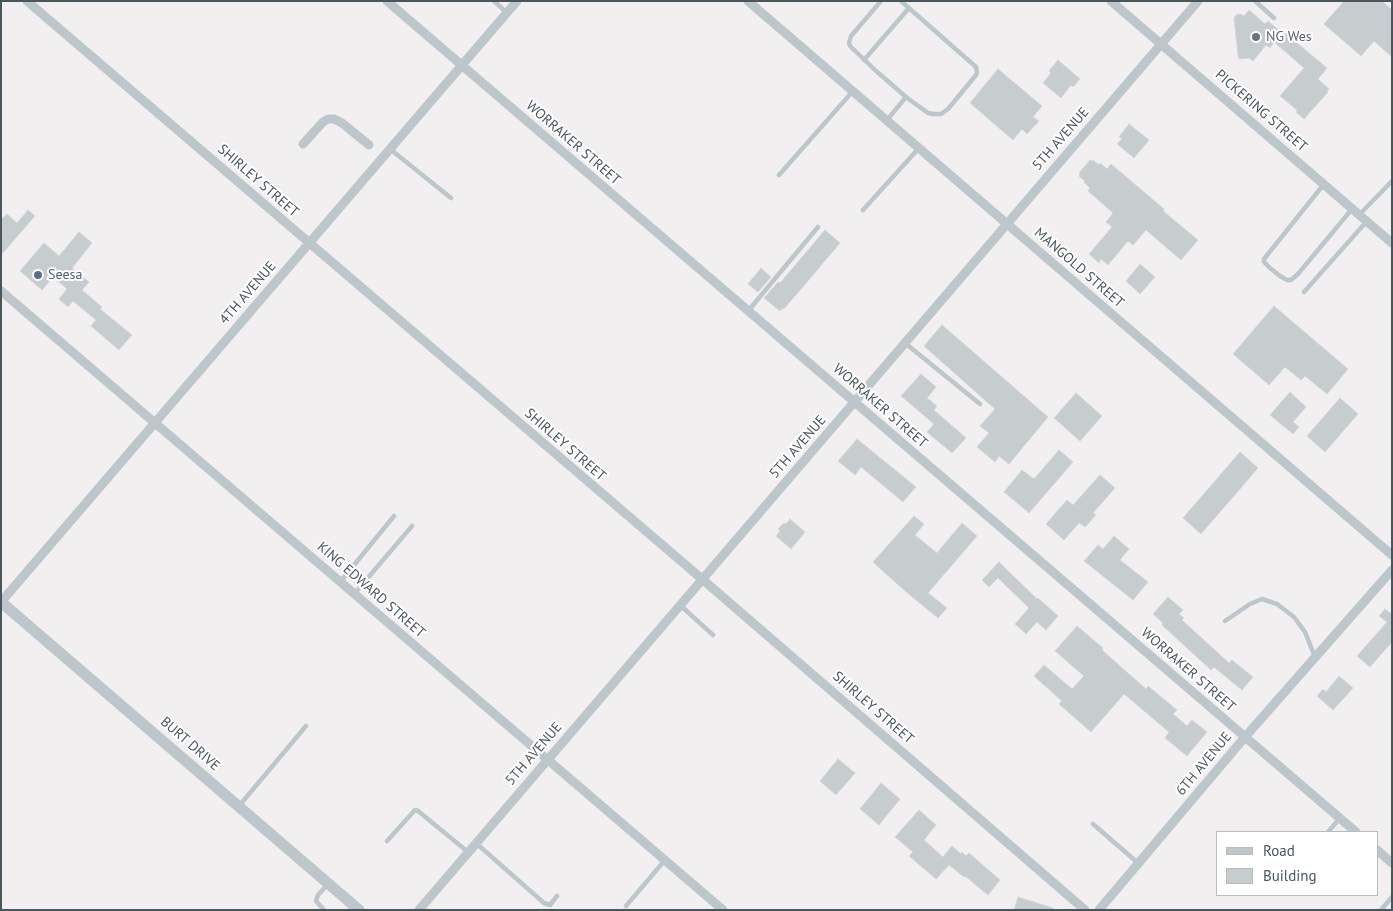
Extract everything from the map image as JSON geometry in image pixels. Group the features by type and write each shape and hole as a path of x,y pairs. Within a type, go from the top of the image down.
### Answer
{"street":[{"name":"WORRAKER STREET","path":"387,1 1355,831"},
{"name":"4TH AVENUE","path":"1,602 517,1"},
{"name":"MANGOLD STREET","path":"748,1 1392,555"},
{"name":"PICKERING STREET","path":"1111,1 1356,212 1390,238"},
{"name":"5TH AVENUE","path":"418,910 1198,1"},
{"name":"SHIRLEY STREET","path":"32,3 309,244 702,579 1085,910"},
{"path":"303,144 322,122 334,119 342,123 369,145"},
{"name":"KING EDWARD STREET","path":"1,291 723,910"},
{"name":"6TH AVENUE","path":"1099,910 1245,737 1392,570"},
{"name":"BURT DRIVE","path":"1,602 360,910"},
{"path":"1378,851 1392,863"}],"lane":[{"path":"494,1 507,13"},
{"path":"881,1 851,36 849,39 850,46 906,97 928,113 938,115 944,112 976,76 977,70 974,64 901,1"},
{"path":"1255,1 1274,18"},
{"path":"864,60 908,8"},
{"path":"779,175 853,91"},
{"path":"887,120 906,97"},
{"path":"863,210 919,148"},
{"path":"390,150 451,198"},
{"path":"1324,184 1264,259 1264,262 1270,268 1287,280 1291,280 1298,274 1356,212 1392,181"},
{"path":"1304,292 1367,221"},
{"path":"748,311 818,227"},
{"path":"905,343 980,404"},
{"path":"341,581 394,516"},
{"path":"355,593 412,526"},
{"path":"1225,621 1250,604 1262,599 1277,604 1294,617 1305,632 1315,657"},
{"path":"680,605 714,635"},
{"path":"239,806 306,726"},
{"path":"387,841 415,810 468,852"},
{"path":"1329,831 1340,818"},
{"path":"1093,824 1138,864"},
{"path":"476,843 544,903 550,905 557,896"},
{"path":"626,906 665,860"},
{"path":"324,910 316,903 316,899 329,883"},
{"path":"1381,910 1392,897"}],"building":[{"path":"1344,1 1382,1 1392,10 1392,57 1374,41 1361,56 1324,24"},
{"path":"1249,10 1265,24 1268,21 1282,33 1284,32 1327,68 1318,79 1329,89 1328,92 1304,119 1296,112 1297,110 1280,96 1304,68 1274,42 1270,48 1266,45 1253,61 1249,58 1239,59 1234,18 1240,14 1244,16"},
{"path":"1058,60 1080,79 1073,87 1071,85 1061,98 1043,83 1051,73 1049,71"},
{"path":"998,69 1042,106 1033,117 1039,121 1027,134 1022,129 1013,140 970,103"},
{"path":"1129,124 1149,140 1134,158 1117,144 1122,139 1119,137"},
{"path":"1090,160 1099,165 1100,163 1107,169 1111,164 1198,240 1181,260 1146,230 1133,245 1128,241 1108,265 1101,259 1099,263 1089,254 1112,227 1106,222 1113,213 1088,191 1090,188 1079,176 1079,173"},
{"path":"28,210 35,216 1,255 1,220 7,214 17,223"},
{"path":"825,230 840,243 784,309 782,308 780,311 764,298 778,282 780,283"},
{"path":"79,232 92,243 72,268 89,282 82,290 102,307 100,309 132,335 119,350 91,326 96,320 73,301 68,307 59,299 67,289 53,277 42,290 20,271 44,243 59,256"},
{"path":"1140,264 1155,277 1140,294 1126,281"},
{"path":"761,268 771,277 758,292 748,284"},
{"path":"1274,306 1348,369 1327,394 1305,376 1301,380 1285,367 1269,385 1233,354"},
{"path":"942,325 1048,417 1009,464 999,456 995,462 977,447 989,433 980,426 995,409 924,346"},
{"path":"921,374 936,387 927,398 937,406 934,410 966,438 952,453 927,432 934,424 901,396"},
{"path":"1290,392 1306,407 1293,422 1299,427 1293,434 1270,415"},
{"path":"1076,393 1102,416 1080,441 1054,418"},
{"path":"1340,398 1358,414 1325,452 1307,436"},
{"path":"857,439 916,487 903,502 861,467 855,475 838,461"},
{"path":"1059,450 1073,462 1029,513 1004,492 1022,470 1034,479"},
{"path":"1240,452 1258,468 1201,534 1183,518"},
{"path":"1100,475 1115,488 1093,513 1096,515 1085,527 1079,523 1064,540 1046,524 1067,500 1073,505"},
{"path":"914,516 924,524 915,535 937,553 962,523 977,536 928,593 947,608 938,618 873,562"},
{"path":"790,519 805,532 791,549 776,536 780,531 778,529"},
{"path":"1114,536 1129,549 1120,560 1148,582 1133,600 1084,561 1098,545 1103,549"},
{"path":"999,562 1037,599 1058,616 1046,630 1037,622 1026,634 1015,624 1029,608 998,578 989,587 982,580"},
{"path":"1168,597 1183,610 1179,614 1184,618 1182,620 1229,663 1232,660 1253,677 1242,690 1214,667 1211,670 1162,625 1163,623 1153,614"},
{"path":"1385,609 1392,614 1392,642 1370,667 1357,656 1387,622 1379,616"},
{"path":"1077,626 1146,689 1148,686 1177,710 1173,714 1187,726 1192,720 1207,732 1187,756 1165,738 1169,732 1124,694 1091,732 1059,704 1062,701 1034,676 1044,665 1072,689 1084,676 1055,651"},
{"path":"1339,676 1353,688 1333,710 1317,696 1323,689 1326,692"},
{"path":"838,759 855,773 836,795 820,781"},
{"path":"881,783 900,799 879,825 860,809"},
{"path":"919,810 936,825 924,840 943,857 952,846 961,854 962,852 966,856 969,853 1000,880 988,895 949,865 936,879 909,856 913,852 895,837"},
{"path":"1018,897 1053,908 1053,910 1014,910"}],"place":[{"name":"NG Wes","path":"1256,37"},
{"name":"Seesa","path":"38,275"}]}
